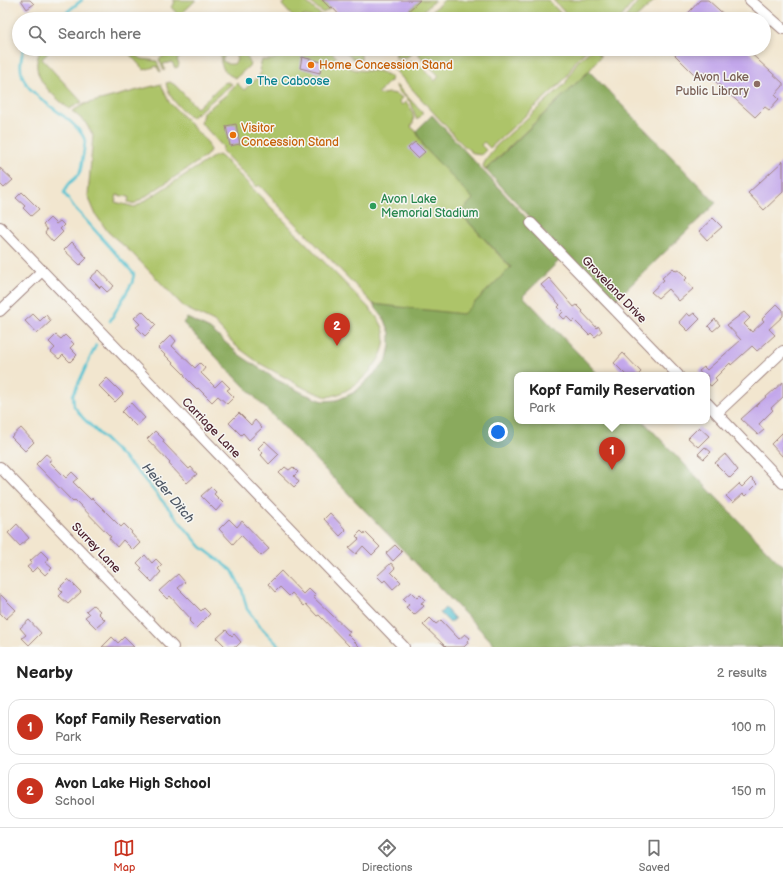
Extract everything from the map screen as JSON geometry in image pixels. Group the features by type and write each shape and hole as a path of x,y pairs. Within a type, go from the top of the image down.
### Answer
{"street":[{"path":"750,0 764,12"},
{"path":"771,18 783,29"},
{"name":"Groveland Drive","path":"531,223 675,372"},
{"name":"Carriage Lane","path":"0,227 404,647"},
{"path":"0,311 42,271"},
{"path":"717,413 783,351"},
{"path":"710,406 783,483"},
{"name":"Surrey Lane","path":"0,467 173,647"}],"green space":[{"path":"173,0 196,0 183,12 175,12 171,7 175,2"},
{"path":"286,0 304,0 318,12 288,12 282,5"},
{"path":"308,0 319,0 331,8 322,12"},
{"path":"420,0 435,0 422,12 407,12"},
{"path":"444,0 548,0 559,12 431,12"},
{"path":"553,0 635,0 626,12 564,12"},
{"path":"639,0 655,0 642,12 630,12"},
{"path":"38,56 45,56 42,59 82,102 69,109 55,97 39,76 37,59"},
{"path":"131,56 157,61 161,72 157,66 144,70"},
{"path":"164,56 181,56 177,60 179,64 178,67 175,68 172,62 163,64 165,69 164,71 159,59"},
{"path":"221,56 224,56 222,60 228,64 234,64 237,60 236,56 246,56 250,65 236,78 228,74 223,68"},
{"name":"Avon Lake Memorial Stadium","path":"335,56 350,68 356,70 378,71 388,75 392,79 378,93 380,95 389,93 397,95 402,98 399,101 402,105 406,102 408,104 413,117 413,124 411,127 416,131 424,147 474,199 460,213 511,268 421,354 259,185 257,187 222,151 223,147 201,123 203,113 226,95 237,83 244,90 259,76 261,72 259,70 262,60 269,60 277,57"},
{"path":"349,56 361,56 361,61 353,59"},
{"path":"395,56 408,56 407,57"},
{"path":"420,56 580,56 560,84 490,148 484,142 481,145 486,150 481,155 474,154 462,144 393,68 394,61 414,62 422,67 435,81 439,76"},
{"path":"584,56 601,56 589,71 485,170 483,166 484,163 495,147 565,84 577,62"},
{"path":"589,71 716,203 611,304 486,170"},
{"path":"170,82 175,85 197,108 224,83 228,82 232,84 191,118 172,98 167,89 166,83"},
{"path":"161,84 169,102 208,143 210,151 205,157 134,204 128,202 129,197 117,195 115,202 135,207 213,157 219,155 222,157 369,308 380,322 385,338 379,357 374,366 366,375 349,388 338,394 327,397 306,389 259,363 236,346 214,322 185,308 131,252 108,232 96,215 88,196 93,135 85,122 72,111 85,104"},
{"path":"395,84 422,112 422,115 417,120 408,99 398,90"},
{"path":"432,115 563,257 523,296 596,372 514,372 514,424 646,424 783,567 783,647 497,647 183,323 187,318 210,329 241,356 277,380 323,401 337,400 355,392 387,359 390,346 390,333 385,320 373,304 463,314 511,267 460,213 473,199 424,147 416,131"}],"water":[{"path":"445,608 455,619 450,623 440,613"}],"building":[{"path":"21,0 30,0 34,4 27,9"},
{"path":"322,0 420,0 407,12 337,12 332,7 330,8"},
{"path":"700,0 708,0 721,12 689,12"},
{"name":"Avon Lake Public Library","path":"676,56 754,56 783,83 783,86 775,95 779,99 769,110 765,107 755,117 705,72 699,79"},
{"name":"Home Concession Stand","path":"302,57 322,62 320,73 300,68"},
{"name":"Visitor Concession Stand","path":"236,124 240,144 230,146 226,126"},
{"path":"415,142 425,152 418,158 408,148"},
{"path":"783,161 783,192 764,210 748,193"},
{"path":"0,168 13,180 4,188 0,184"},
{"path":"22,192 39,209 31,216 23,208 25,206 16,198"},
{"path":"50,218 56,224 60,221 64,225 60,229 63,232 53,242 45,233 47,230 43,225"},
{"path":"713,218 722,227 707,240 699,231"},
{"path":"72,242 87,258 80,265 64,250"},
{"path":"673,268 676,271 678,270 681,272 687,278 685,280 693,289 679,301 668,289 658,298 651,292 664,280 662,278"},
{"path":"99,270 114,286 107,292 101,286 100,288 90,278"},
{"path":"549,278 574,307 577,305 597,328 598,326 602,331 595,337 591,333 589,335 574,320 572,322 567,317 564,319 560,315 563,312 558,307 560,305 541,285"},
{"path":"777,304 783,310 783,316 769,329 775,335 757,351 752,346 731,365 730,363 715,378 717,380 710,385 710,372 699,371 704,367 707,370 741,340 727,325 744,312 750,318 744,324 752,332 764,321 762,319"},
{"path":"142,311 156,325 145,336 136,327 140,324 134,318"},
{"path":"687,313 690,316 694,313 700,319 688,331 679,322"},
{"path":"33,314 40,321 46,315 51,321 37,334 25,321"},
{"path":"715,319 720,325 713,331 708,326"},
{"path":"56,335 61,339 65,335 74,344 70,348 77,355 70,362 63,355 59,359 51,352 55,348 49,342"},
{"path":"171,335 176,341 172,346 195,368 200,363 205,368 201,373 215,387 222,380 230,388 227,390 234,397 227,404 218,396 212,402 184,376 185,375 158,348"},
{"path":"623,353 641,372 623,372 614,363"},
{"path":"107,378 123,394 115,402 99,386"},
{"path":"783,382 783,397 771,408 773,410 759,424 764,430 758,435 741,419"},
{"path":"131,403 145,418 136,426 122,412"},
{"path":"239,413 251,425 255,420 262,428 249,440 243,433 241,435 229,423"},
{"path":"699,427 709,436 698,447 688,438"},
{"path":"21,428 34,442 25,451 11,437"},
{"path":"155,431 164,440 163,442 189,469 191,467 197,474 187,483 147,439"},
{"path":"783,432 783,457 771,444"},
{"path":"265,441 279,454 269,464 261,455 263,453 258,448"},
{"path":"705,447 711,452 704,459 698,454"},
{"path":"46,454 52,459 49,461 66,478 72,472 78,478 73,482 91,500 92,498 121,527 124,524 132,532 131,533 140,543 133,550 123,540 117,547 109,538 111,537 75,500 73,502 36,464"},
{"path":"725,454 738,470 730,478 715,463"},
{"path":"285,467 289,470 293,467 298,472 294,476 299,482 294,487 279,473"},
{"path":"751,478 757,484 745,496 743,494 733,503 726,496 739,484 742,487"},
{"path":"211,487 216,492 214,494 223,503 216,511 201,496"},
{"path":"330,513 346,530 340,536 324,519"},
{"path":"229,519 237,527 242,521 269,549 261,556 241,535 233,544 219,529"},
{"path":"17,524 29,538 20,546 8,533"},
{"path":"361,531 364,534 365,532 380,547 372,555 363,546 356,554 349,548 359,539 356,536"},
{"path":"395,545 402,552 393,561 386,553"},
{"path":"41,551 49,559 45,562 52,568 45,575 37,567 32,572 27,567 32,563 30,561"},
{"path":"145,555 152,563 156,559 162,565 158,569 161,572 152,582 140,570 142,568 137,563"},
{"path":"391,563 395,568 391,572 401,582 393,589 385,580 383,582 377,576"},
{"path":"281,571 303,594 309,588 316,595 313,597 350,632 347,634 360,647 350,647 319,615 317,616 306,604 304,606 292,593 289,596 280,587 275,592 268,584"},
{"path":"178,574 185,582 178,588 201,611 204,608 210,614 196,628 189,621 191,619 170,596 167,599 159,591"},
{"path":"68,579 81,592 68,604 59,596 63,592 59,588"},
{"path":"411,592 417,598 420,595 425,600 421,603 424,606 414,615 406,607 409,605 403,599"},
{"path":"0,594 16,610 6,619 0,613"},
{"path":"93,605 100,611 98,613 105,620 96,628 85,617 89,614 86,611"},
{"path":"430,618 436,624 441,620 459,639 465,634 470,638 467,641 468,643 464,647 446,647 423,625"},
{"path":"29,620 41,633 29,645 22,638 26,635 20,628"},
{"path":"226,630 232,636 234,634 241,642 236,647 226,647 217,638"},
{"path":"112,637 118,643 124,637 134,647 102,647"}],"waterway":[{"name":"Heider Ditch","path":"67,12 82,0"},
{"name":"Heider Ditch","path":"22,56 21,63 22,75 27,85 35,94 75,126 80,131 85,141 80,172 70,183 64,193 74,207 134,274 132,283 110,321"},
{"name":"Heider Ditch","path":"96,345 73,395 74,406 83,418 138,472 201,547 232,570 242,590 247,609 259,625 280,647"}],"place":[{"name":"Home Concession Stand","path":"311,65"},
{"name":"The Caboose","path":"249,81"},
{"name":"Avon Lake Public Library","path":"757,84"},
{"name":"Visitor Concession Stand","path":"233,135"},
{"name":"Avon Lake Memorial Stadium","path":"373,206"},
{"name":"Avon Lake High School","path":"337,346"},
{"name":"Kopf Family Reservation","path":"612,470"}]}
